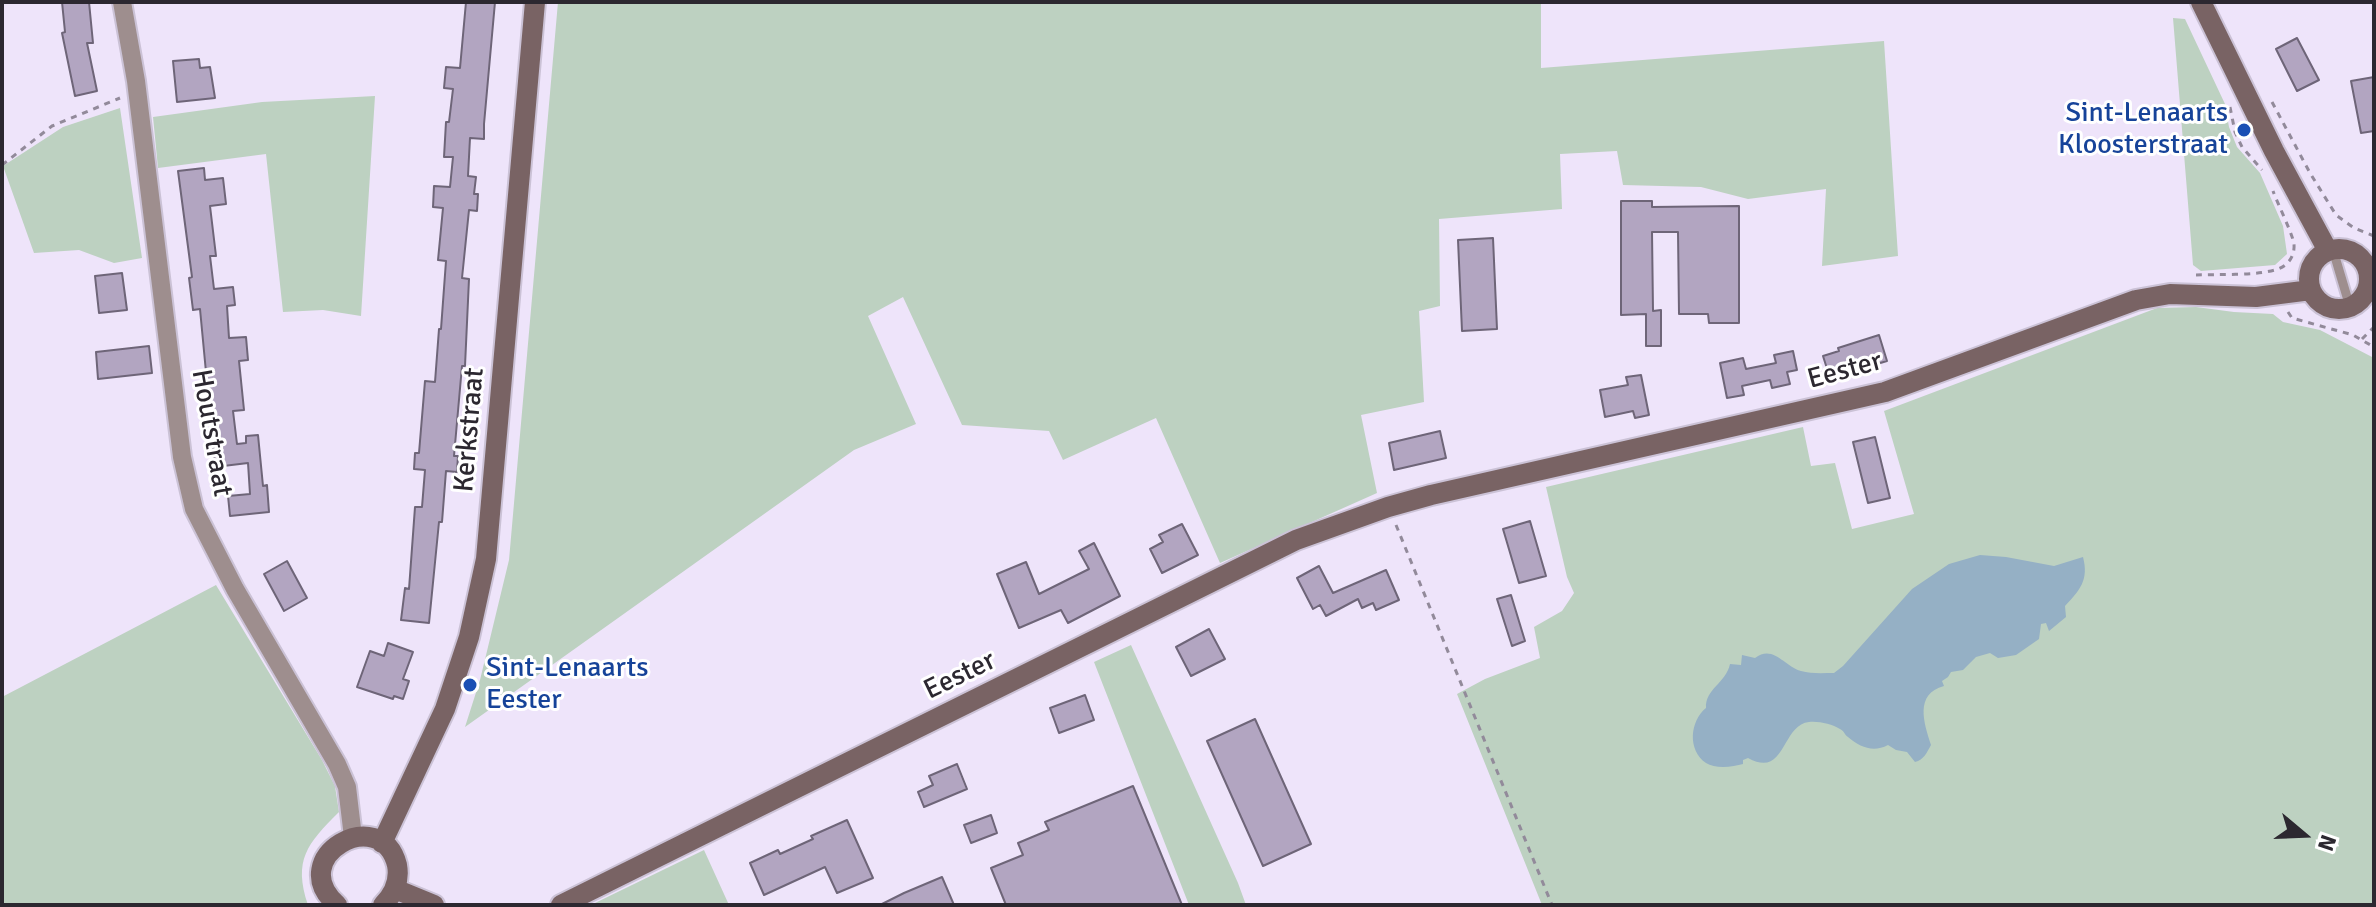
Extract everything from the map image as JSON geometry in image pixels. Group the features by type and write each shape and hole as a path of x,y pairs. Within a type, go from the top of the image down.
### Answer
{"main road":[{"name":"Kerkstraat","path":"382,843 445,709 469,637 486,559 535,2"},
{"path":"2201,2 2274,151 2331,251"},
{"path":"2331,251 2355,253 2370,265 2362,306 2333,308 2324,305 2311,290 2310,271 2320,256 2331,251"},
{"name":"Eester","path":"561,905 1296,540 1388,507 1885,392 2136,300 2170,294 2256,297 2311,290"},
{"path":"337,905 329,898 323,885 323,864 334,846 353,837 368,837 382,843 392,854 397,868 389,897 434,905"}],"street":[{"name":"Houtstraat","path":"122,2 137,91 182,457 194,509 235,589 337,764 347,787 353,837"}],"lane":[{"path":"2331,251 2362,306"}],"path":[{"path":"2266,90 2336,215 2354,228 2374,236"},
{"path":"2,165 52,126 137,91"},
{"path":"2230,105 2235,132 2242,147 2263,172"},
{"path":"2192,275 2279,269 2288,263 2295,246 2268,180"},
{"path":"2279,269 2288,313 2292,318 2340,331 2374,347"},
{"path":"2362,339 2374,327"},
{"path":"1388,507 1552,905"}],"green space":[{"path":"558,2 1541,2 1541,68 1884,41 1898,256 1822,266 1826,189 1748,199 1701,187 1623,185 1617,151 1560,154 1562,209 1439,219 1440,306 1419,311 1424,402 1361,415 1377,493 1220,563 1156,418 1063,460 1049,431 962,425 903,297 868,316 916,424 854,450 465,727 480,680 509,560"},
{"path":"2173,18 2185,19 2225,104 2237,147 2260,173 2283,226 2287,254 2275,265 2201,271 2193,265"},
{"path":"375,96 361,316 323,310 283,312 266,154 158,168 153,117 262,102"},
{"path":"120,108 142,258 114,263 79,250 34,253 3,166 63,127"},
{"path":"2196,307 2273,314 2283,322 2320,330 2374,358 2374,905 1542,905 1457,694 1485,679 1540,658 1534,627 1562,611 1574,593 1567,577 1546,487 1803,427 1811,466 1835,463 1852,529 1914,514 1884,411 2157,308"},
{"path":"216,585 335,786 339,812 311,844 303,864 302,876 308,905 2,905 2,697"},
{"path":"1131,645 1246,905 1189,905 1094,662"},
{"path":"704,850 729,905 595,903"}],"water":[{"path":"1980,555 2054,566 2083,557 2084,578 2079,590 2065,606 2066,617 2049,631 2046,623 2041,624 2039,639 2016,655 1998,658 1990,653 1976,657 1963,670 1951,672 1942,681 1944,686 1928,696 1924,710 1931,745 1921,759 1915,762 1907,752 1888,745 1877,749 1867,748 1837,727 1813,722 1800,725 1770,762 1760,763 1748,758 1743,760 1743,764 1719,767 1706,763 1700,757 1693,743 1697,720 1730,664 1741,665 1742,655 1755,658 1767,653 1801,671 1834,673 1912,589 1949,564"}],"building":[{"path":"62,2 89,2 93,43 87,43 97,91 75,96 62,33 65,32"},
{"path":"466,2 495,2 484,139 470,138 468,176 476,177 474,194 478,194 477,211 469,210 462,278 469,279 465,366 462,366 454,456 458,456 457,472 446,471 429,623 401,620 405,588 409,589 415,507 422,507 425,470 414,469 415,453 419,453 425,381 435,382 441,329 446,261 438,260 443,208 433,207 434,186 450,187 453,157 444,157 446,122 449,122 453,89 444,88 446,67 460,68"},
{"path":"2297,38 2319,80 2297,91 2276,49"},
{"path":"199,59 200,68 210,67 215,98 177,102 173,61"},
{"path":"2374,77 2374,131 2361,133 2351,81"},
{"path":"204,168 205,180 223,178 226,204 210,206 216,256 210,256 214,289 233,287 235,305 227,306 229,338 246,337 248,360 239,361 244,410 233,411 237,444 246,443 246,436 258,435 269,512 230,516 228,496 250,494 248,463 215,467 200,309 193,310 189,278 192,277 178,171"},
{"path":"1621,201 1652,201 1652,207 1739,206 1739,323 1709,323 1708,314 1679,314 1678,232 1652,232 1653,311 1661,310 1661,346 1646,346 1646,314 1621,315"},
{"path":"1493,238 1497,329 1462,331 1458,240"},
{"path":"122,273 127,310 99,313 95,276"},
{"path":"1879,335 1887,361 1829,375 1823,356"},
{"path":"149,346 152,373 98,379 96,352"},
{"path":"1793,351 1797,370 1787,372 1790,384 1772,388 1770,380 1742,386 1744,395 1727,398 1720,363 1743,358 1746,369 1776,363 1774,355"},
{"path":"1641,375 1649,415 1635,418 1633,411 1605,417 1600,390 1628,385 1626,377"},
{"path":"1440,431 1446,458 1394,470 1389,443"},
{"path":"1875,437 1890,498 1868,503 1853,442"},
{"path":"1530,521 1546,576 1519,583 1503,529"},
{"path":"1182,524 1198,555 1162,573 1150,549 1163,542 1159,535"},
{"path":"1094,543 1120,596 1068,623 1061,610 1019,628 997,574 1026,562 1039,594 1089,569 1079,551"},
{"path":"287,561 307,598 284,611 264,574"},
{"path":"1319,566 1333,593 1386,570 1399,600 1376,610 1373,603 1362,608 1358,599 1326,616 1320,605 1313,609 1297,578"},
{"path":"1511,595 1525,641 1512,646 1497,599"},
{"path":"1209,629 1225,659 1191,676 1176,647"},
{"path":"388,643 413,652 403,679 409,681 403,699 394,696 393,699 357,687 370,651 384,656"},
{"path":"1085,695 1094,720 1059,733 1050,708"},
{"path":"1255,719 1311,844 1263,866 1207,741"},
{"path":"957,764 967,789 924,807 918,792 933,785 929,776"},
{"path":"1133,786 1182,905 1006,905 991,868 1023,855 1018,843 1049,830 1045,822"},
{"path":"991,815 997,833 971,843 964,825"},
{"path":"847,820 873,878 837,893 825,867 764,895 750,863 778,850 780,854"},
{"path":"942,877 954,905 880,905 904,893"}],"place":[{"name":"Sint-Lenaarts Kloosterstraat","path":"2244,130"},
{"name":"Sint-Lenaarts Eester","path":"470,685"}]}
